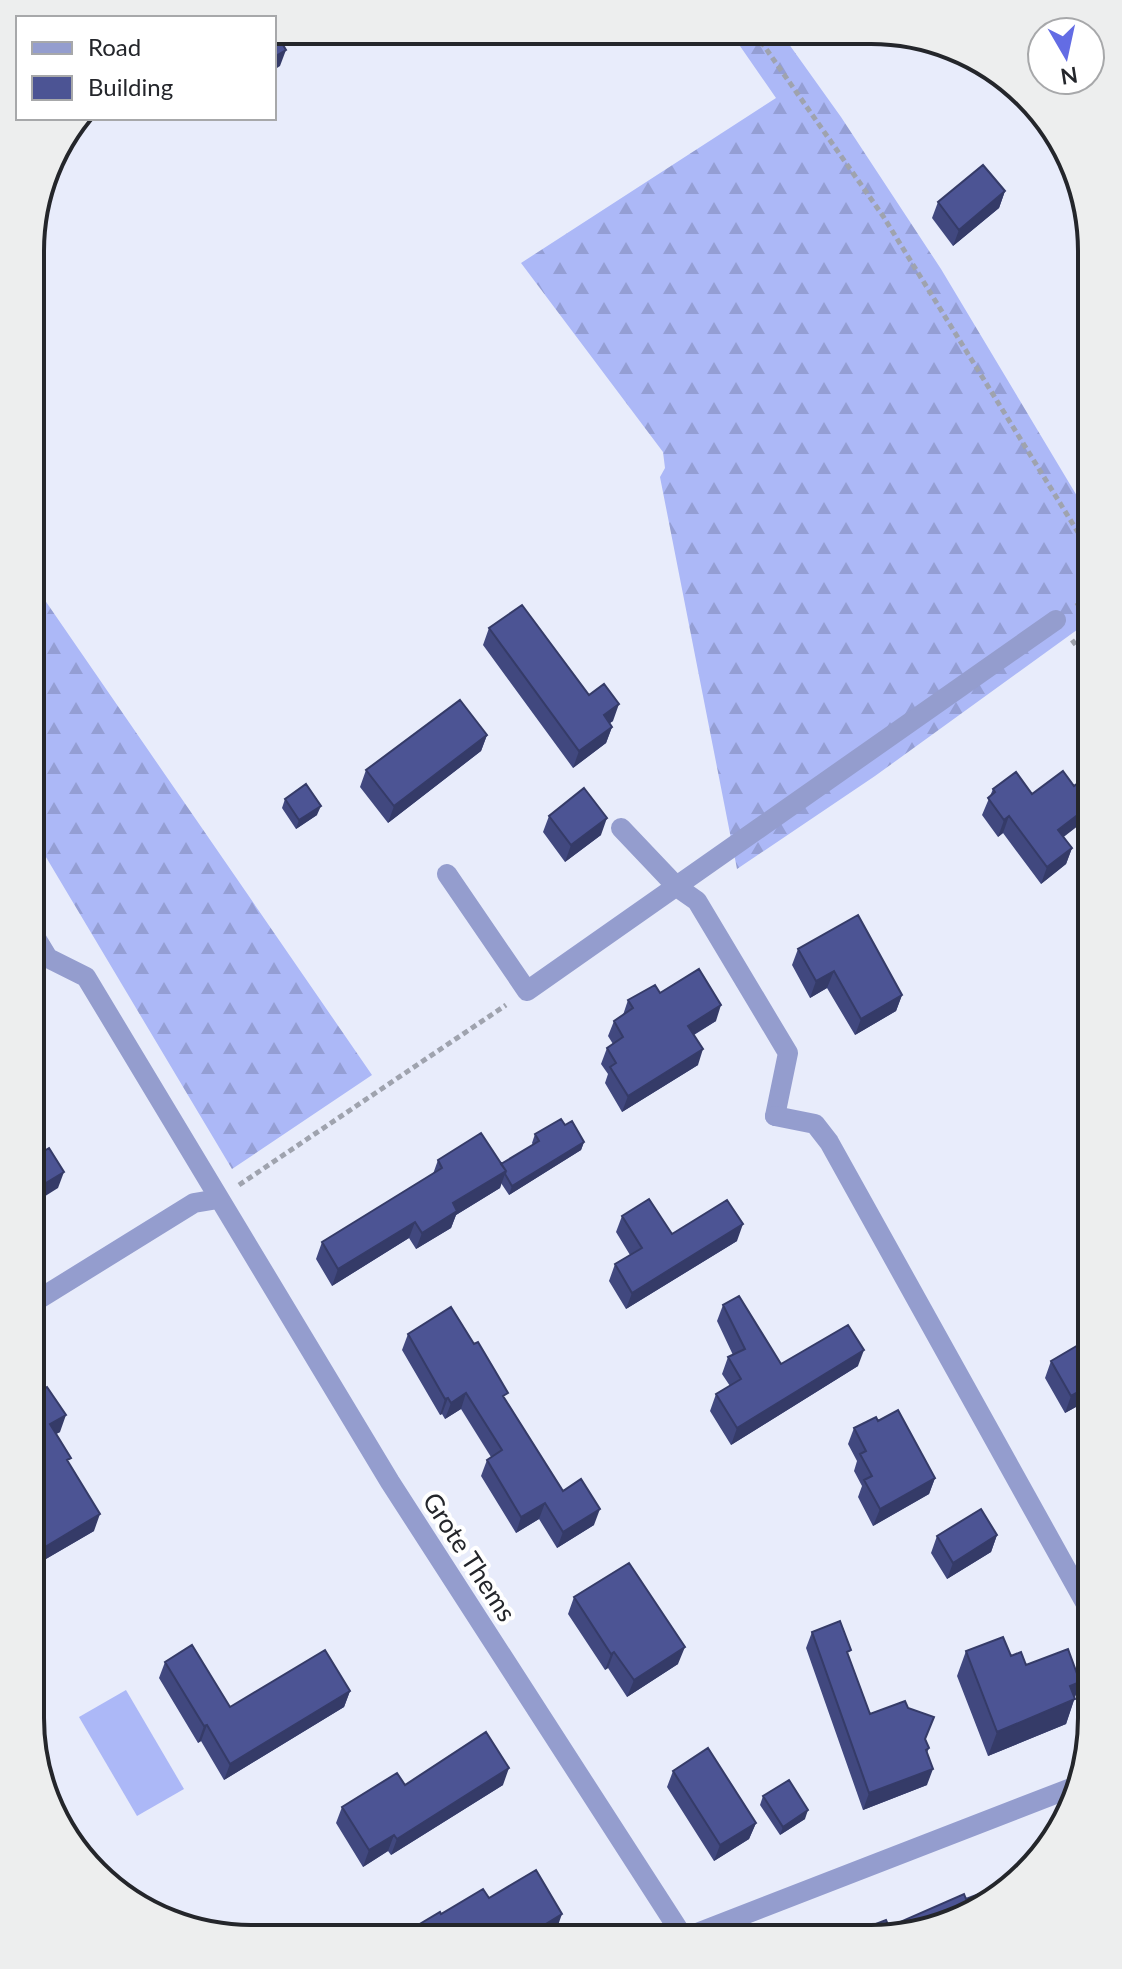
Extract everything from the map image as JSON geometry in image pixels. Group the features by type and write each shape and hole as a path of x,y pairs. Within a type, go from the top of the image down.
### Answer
{"street":[{"path":"447,874 527,991 1056,620"},
{"path":"621,828 677,887 697,901 788,1053 775,1116 815,1124 829,1142 1078,1590"},
{"name":"Grote Thems","path":"44,951 48,958 86,977 390,1482 676,1925"},
{"path":"44,1296 194,1203 218,1199"},
{"name":"Grote Thems","path":"718,1925 1064,1791"}],"path":[{"path":"763,44 883,216 1078,532"},
{"path":"218,1199 527,991"}],"green space":[{"path":"739,44 789,44 941,269 1078,498 1078,629 875,776 737,869 660,477 665,468 663,452 521,263 776,98"},
{"path":"44,599 372,1075 232,1169 44,854"},
{"path":"126,1690 184,1789 137,1816 79,1717"}],"building":[{"path":"276,44 282,44 286,50 276,56"},
{"path":"983,165 1005,191 959,230 938,202"},
{"path":"522,605 589,695 604,684 619,704 604,715 612,727 579,751 489,628"},
{"path":"460,700 487,735 394,806 366,770"},
{"path":"1063,771 1074,786 1078,783 1078,815 1058,830 1072,848 1047,867 1009,816 1004,820 988,798 995,792 993,789 1016,772 1032,794"},
{"path":"306,784 321,806 299,820 285,799"},
{"path":"584,788 607,818 571,845 549,816"},
{"path":"858,915 902,995 861,1019 834,971 816,981 798,949"},
{"path":"699,969 721,1005 688,1026 703,1049 628,1096 610,1067 616,1063 607,1048 623,1037 614,1021 633,1008 628,1000 655,985 660,993"},
{"path":"561,1119 565,1125 572,1121 584,1142 512,1186 501,1164 539,1141 535,1134"},
{"path":"481,1133 506,1171 453,1203 457,1211 422,1233 415,1222 338,1269 322,1242 442,1168 438,1160"},
{"path":"49,1148 64,1172 44,1184 44,1151"},
{"path":"649,1199 672,1234 727,1200 743,1224 632,1293 615,1264 642,1248 622,1216"},
{"path":"739,1296 781,1364 848,1325 864,1350 737,1428 716,1394 741,1379 728,1357 745,1349 723,1305"},
{"path":"451,1307 474,1344 478,1342 508,1393 503,1396 563,1491 581,1479 600,1509 563,1532 545,1503 521,1517 487,1460 502,1450 466,1393 451,1403 448,1398 445,1399 408,1334"},
{"path":"1078,1345 1078,1392 1071,1396 1051,1361"},
{"path":"47,1387 66,1415 50,1424 71,1458 67,1460 100,1514 45,1547 44,1545 44,1389"},
{"path":"898,1410 935,1478 880,1509 864,1480 872,1476 860,1454 866,1451 854,1428 876,1417 878,1421"},
{"path":"981,1509 997,1535 953,1563 937,1536"},
{"path":"629,1563 685,1647 634,1680 614,1652 611,1654 574,1597"},
{"path":"840,1621 851,1650 847,1652 870,1714 905,1701 908,1708 934,1717 925,1739 933,1769 869,1793 812,1632"},
{"path":"1003,1637 1011,1656 1021,1652 1026,1665 1068,1649 1078,1676 1078,1683 1070,1686 1075,1699 997,1732 966,1651"},
{"path":"192,1645 230,1707 325,1650 350,1691 230,1764 165,1662"},
{"path":"486,1732 509,1768 397,1839 394,1835 369,1850 342,1807 397,1773 405,1785"},
{"path":"708,1748 756,1823 720,1845 673,1771"},
{"path":"789,1780 808,1810 783,1827 763,1796"},
{"path":"536,1870 562,1914 544,1925 418,1925 483,1889 489,1898"},
{"path":"964,1894 966,1899 980,1894 938,1914 898,1923"}]}
